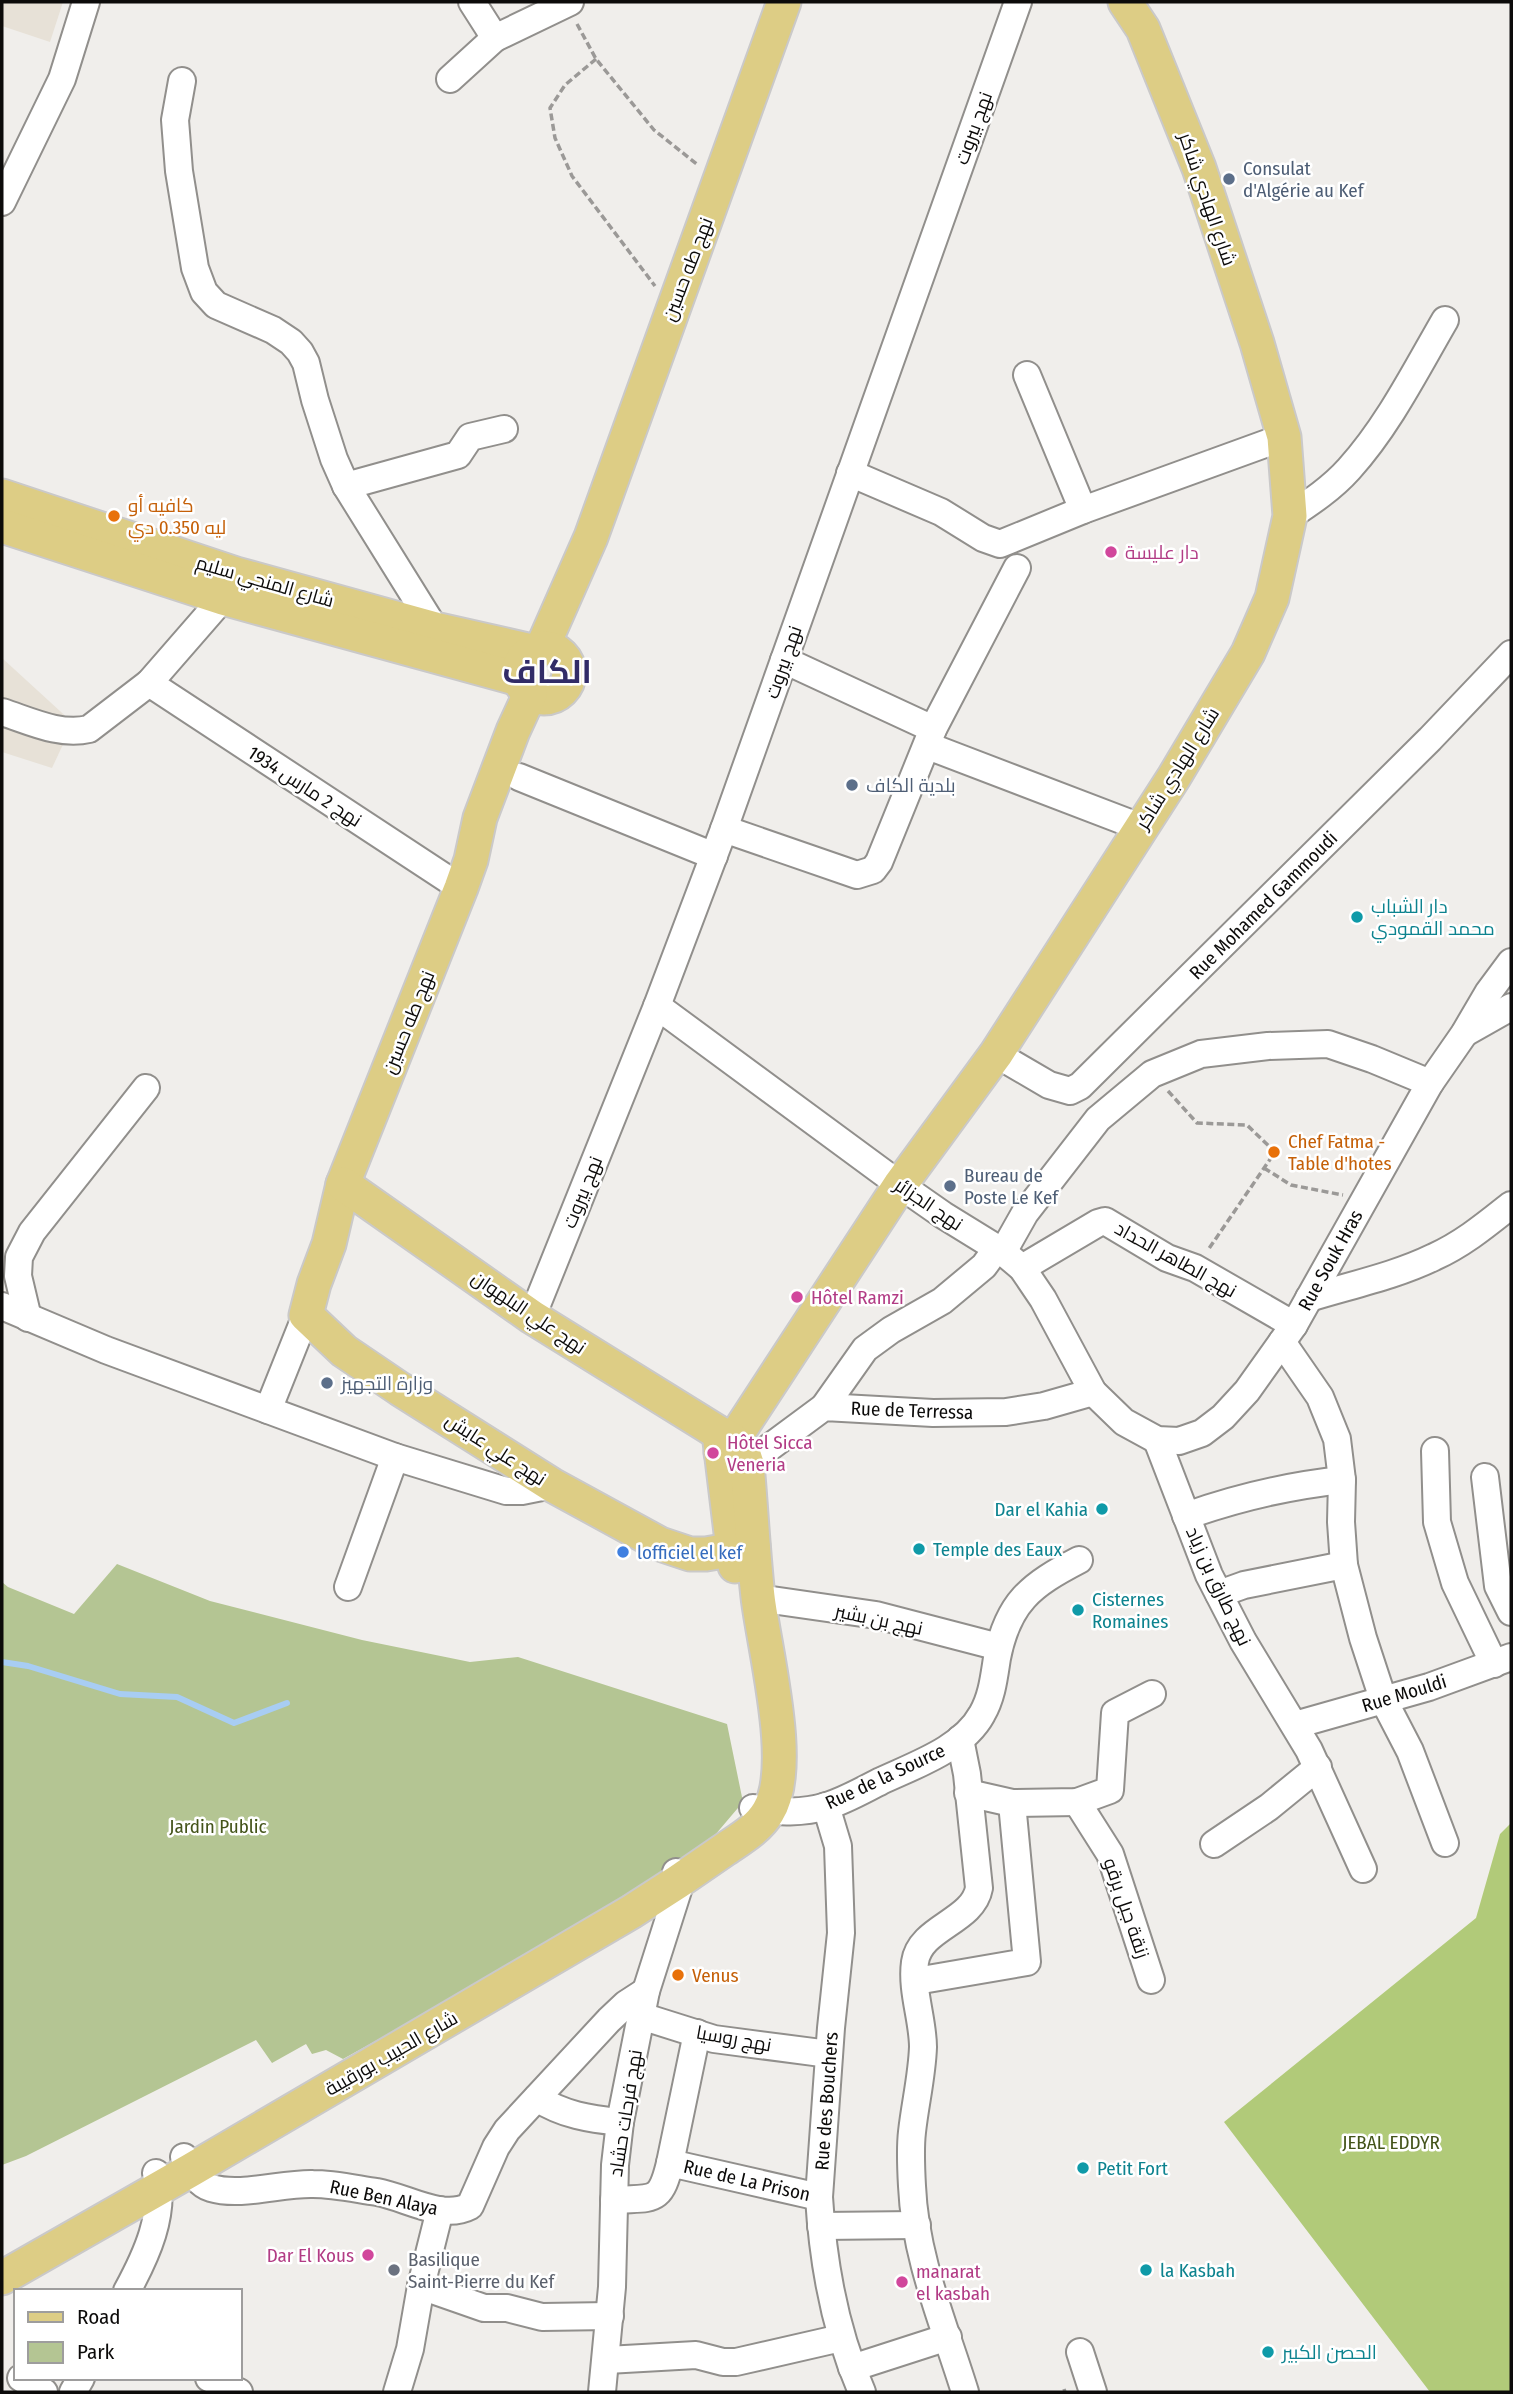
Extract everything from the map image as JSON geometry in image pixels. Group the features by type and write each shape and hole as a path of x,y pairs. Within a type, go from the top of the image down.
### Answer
{"main road":[{"name":"نهج طه حسين","path":"343,1184 466,874 480,818 591,537 784,2"},
{"name":"شارع الهادي شاكر","path":"730,1447 900,1185 996,1054 1174,777 1248,653 1272,598 1290,516 1284,437 1257,343 1199,168 1143,29 1125,2"},
{"name":"شارع المنجي سليم","path":"2,496 230,586 435,629 539,671"},
{"name":"شارع المنجي سليم","path":"2,526 539,671"},
{"name":"نهج طه حسين","path":"466,874 504,816 519,777 539,671"},
{"path":"306,1315 329,1244 343,1184"},
{"name":"نهج علي البلهوان","path":"343,1184 532,1317 730,1447"},
{"name":"نهج علي عايش","path":"306,1315 344,1351 552,1485 660,1544 698,1554 743,1547"},
{"path":"730,1447 743,1547 758,1754 756,1789 760,1810"},
{"path":"743,1547 758,1598 780,1765 778,1788 760,1810"},
{"name":"شارع الحبيب بورقيبة","path":"2,2278 173,2172 678,1875 760,1810"},
{"name":"شارع الحبيب بورقيبة","path":"2,2260 173,2172"}],"street":[{"path":"2,202 62,79 86,2"},
{"path":"472,2 495,38"},
{"path":"450,79 495,38 567,2"},
{"name":"نهج بيروت","path":"532,1317 657,1006 724,829 1018,2"},
{"path":"182,81 175,120 179,171 195,268 204,292 216,305 273,330 300,352 306,363 315,400 345,486 435,629"},
{"path":"1290,516 1349,470 1407,387 1444,320"},
{"path":"1027,375 1083,510"},
{"path":"345,486 458,455 470,437 505,429"},
{"path":"850,473 941,512 983,538 1000,544 1083,510 1284,437"},
{"path":"724,829 856,875 873,870 879,862 931,738 1017,568"},
{"path":"2,712 56,730 78,732 89,729 149,683 230,586"},
{"name":"Rue Mohamed Gammoudi","path":"996,1054 1049,1085 1070,1091 1080,1086 1430,739 1511,654"},
{"path":"784,660 931,738 1140,827"},
{"name":"نهج 2 مارس 1934","path":"149,683 466,874"},
{"path":"519,777 714,856"},
{"name":"Rue Souk Hras","path":"1157,1440 1179,1441 1202,1433 1223,1417 1247,1391 1288,1334 1430,1083 1511,962"},
{"name":"نهج الجزائر","path":"657,1006 900,1185 1007,1256 1043,1299 1093,1392 1124,1422 1157,1440"},
{"path":"1464,1034 1511,1007"},
{"path":"824,1407 865,1349 891,1330 942,1301 984,1266 1007,1256 1025,1213 1098,1119 1152,1074 1201,1054 1268,1045 1328,1044 1430,1083"},
{"path":"28,1318 18,1276 19,1257 32,1232 146,1088"},
{"path":"1309,1298 1434,1257 1471,1236 1511,1205"},
{"name":"نهج الطاهر الحداد","path":"1007,1256 1105,1221 1167,1258 1195,1268 1288,1334"},
{"path":"2,1306 395,1457 506,1490 522,1491 552,1485"},
{"path":"268,1410 306,1315"},
{"path":"1288,1334 1320,1397 1337,1439 1342,1480 1343,1565 1363,1638 1383,1699 1410,1751 1445,1843"},
{"name":"Rue de Terressa","path":"730,1447 824,1407 933,1413 1006,1412 1044,1406 1093,1392"},
{"name":"نهج طارق بن زياد","path":"1157,1440 1219,1594 1243,1642 1318,1767 1363,1869"},
{"path":"1435,1451 1437,1522 1455,1583 1503,1660"},
{"path":"348,1587 395,1457"},
{"path":"1485,1477 1498,1586 1511,1612"},
{"path":"1186,1516 1290,1485 1342,1480"},
{"name":"Rue de la Source","path":"760,1810 791,1811 826,1806 933,1756 960,1739 981,1717 990,1696 999,1647 1015,1608 1025,1594 1052,1574 1079,1560"},
{"path":"1219,1594 1244,1585 1343,1565"},
{"name":"نهج بن بشير","path":"758,1598 876,1615 999,1647"},
{"name":"Rue Mouldi","path":"1295,1725 1429,1687 1503,1660"},
{"path":"968,1793 1012,1803 1076,1802 1110,1790 1115,1713 1152,1694"},
{"path":"960,1739 967,1774 978,1876 977,1896 971,1906 923,1945 915,1963 923,2047 911,2134 912,2189 917,2225 933,2298 965,2392"},
{"path":"1214,1844 1269,1807 1318,1767"},
{"name":"زنقة جبل برقو","path":"1076,1802 1110,1854 1151,1980"},
{"path":"916,1981 1027,1962 1012,1803"},
{"name":"Rue des Bouchers","path":"826,1806 838,1846 841,1912 819,2197 821,2226 841,2338 862,2392"},
{"name":"نهج فرحات حشاد","path":"603,2392 610,2316 615,2165 621,2122 643,2004 678,1875"},
{"name":"Rue Ben Alaya","path":"173,2172 222,2190 315,2183 384,2193 440,2210 462,2210 470,2206 496,2147 507,2130 626,2004 643,2004"},
{"name":"نهج روسيا","path":"643,2004 697,2033 727,2041 762,2043 829,2054"},
{"path":"670,2162 697,2033"},
{"path":"537,2098 565,2112 590,2119 621,2122"},
{"name":"Rue de La Prison","path":"614,2200 654,2197 660,2193 670,2162 819,2197"},
{"path":"128,2289 152,2239 173,2172"},
{"path":"397,2392 410,2349 421,2286 440,2210"},
{"path":"821,2226 917,2225"},
{"path":"421,2286 484,2308 507,2308 542,2317 610,2316"},
{"path":"852,2368 948,2337"},
{"path":"607,2360 696,2355 723,2362 736,2362 841,2338"},
{"path":"1080,2352 1093,2392"},
{"path":"23,2380 44,2392"},
{"path":"213,2380 239,2392"}],"path":[{"path":"567,2 596,59 654,131 692,162 722,177"},
{"path":"596,59 565,85 550,108 555,138 572,176 672,308"},
{"path":"1152,1074 1197,1123 1247,1125 1275,1152 1195,1268"},
{"path":"1264,1168 1291,1185 1365,1199"}],"shaded area":[{"path":"2,2 63,2 50,42 2,26"},
{"path":"2,658 73,723 52,768 2,752"}],"green space":[{"name":"Jardin Public","path":"117,1564 210,1601 362,1640 470,1662 518,1657 727,1724 743,1802 715,1835 589,1923 343,2059 326,2050 312,2054 306,2044 272,2063 256,2040 26,2156 2,2165 2,1582 8,1587 74,1614"},
{"name":"JEBAL EDDYR","path":"1511,1823 1511,2392 1430,2392 1224,2122 1476,1918 1500,1834"}],"waterway":[{"path":"2,1662 28,1666 120,1694 177,1697 234,1723 287,1703"}],"place":[{"name":"Consulat d'Algérie au Kef","path":"1229,179"},
{"name":"كافيه أو ليه 0.350 دي","path":"114,516"},
{"name":"دار عليسة","path":"1111,552"},
{"name":"بلدية الكاف","path":"852,785"},
{"name":"دار الشباب محمد القمودي","path":"1357,917"},
{"name":"Chef Fatma - Table d'hotes","path":"1274,1152"},
{"name":"Bureau de Poste Le Kef","path":"950,1186"},
{"name":"Hôtel Ramzi","path":"797,1297"},
{"name":"وزارة التجهيز","path":"327,1383"},
{"name":"Hôtel Sicca Veneria","path":"713,1453"},
{"name":"Dar el Kahia","path":"1102,1509"},
{"name":"Temple des Eaux","path":"919,1549"},
{"name":"lofficiel el kef","path":"623,1552"},
{"name":"Cisternes Romaines","path":"1078,1610"},
{"name":"Venus","path":"678,1975"},
{"name":"Petit Fort","path":"1083,2168"},
{"name":"Dar El Kous","path":"368,2255"},
{"name":"Basilique Saint-Pierre du Kef","path":"394,2270"},
{"name":"la Kasbah","path":"1146,2270"},
{"name":"manarat el kasbah","path":"902,2282"},
{"name":"الحصن الكبير","path":"1268,2352"}],"district":[{"name":"الكاف","path":"547,671"}]}
